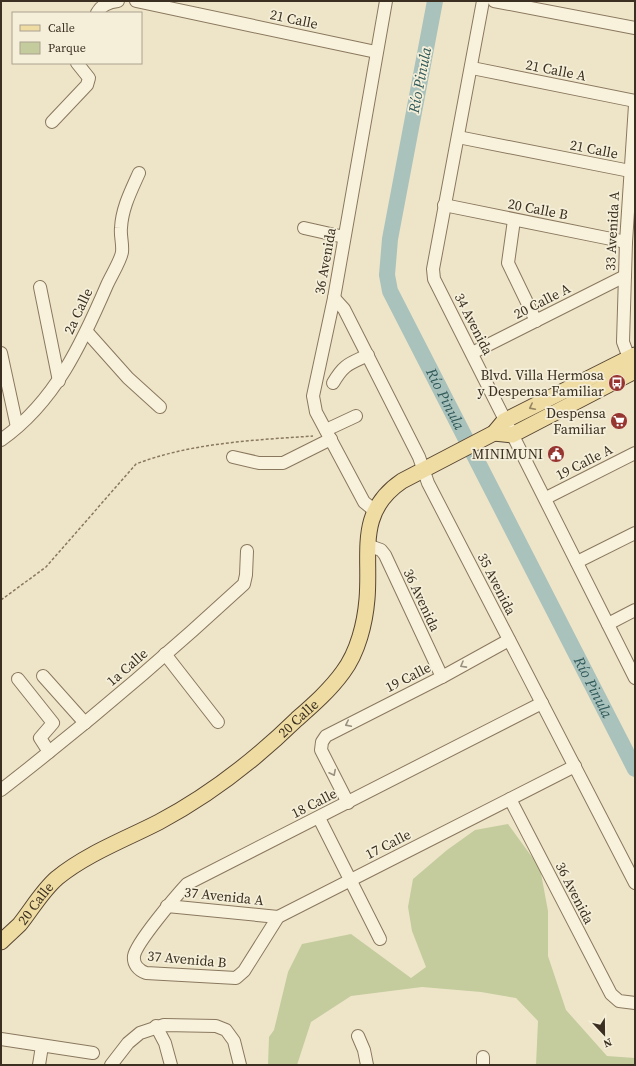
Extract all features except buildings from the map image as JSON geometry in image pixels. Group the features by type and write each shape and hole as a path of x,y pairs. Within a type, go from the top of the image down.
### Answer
{"main road":[{"name":"20 Calle","path":"1,942 19,925 56,879 78,864 196,801 236,772 282,733 318,700 343,672 359,640 367,599 367,545 370,524 375,511 389,490 489,436 504,421 633,361"},
{"path":"489,436 512,435 633,361"}],"street":[{"path":"98,12 99,9 111,2 118,1"},
{"name":"21 Calle","path":"136,1 376,52"},
{"name":"36 Avenida","path":"375,511 364,502 316,412 313,396 334,298 386,1"},
{"name":"34 Avenida","path":"483,1 472,68 444,205 433,269 434,279 472,352 504,421 546,498 635,678"},
{"path":"494,1 635,28"},
{"path":"52,122 87,85 89,78 77,64"},
{"name":"21 Calle A","path":"472,68 635,101"},
{"name":"33 Avenida A","path":"633,361 623,342 626,242 635,105"},
{"name":"21 Calle","path":"458,137 630,171"},
{"name":"2a Calle","path":"1,440 18,427 36,409 59,381 87,332 122,252 121,228 124,208 139,173"},
{"name":"20 Calle B","path":"444,205 626,242"},
{"path":"514,220 508,263 536,321"},
{"path":"304,228 344,237"},
{"name":"20 Calle A","path":"472,352 625,276"},
{"path":"40,286 59,381"},
{"name":"35 Avenida","path":"334,298 344,309 368,355 419,457 428,483 635,883"},
{"path":"87,332 128,378 160,408"},
{"path":"1,353 18,427"},
{"path":"333,383 341,369 347,364 368,355"},
{"path":"233,457 259,463 283,464 356,416"},
{"name":"19 Calle A","path":"546,498 635,453"},
{"path":"578,562 635,533"},
{"name":"36 Avenida","path":"367,545 381,550 385,555 442,677"},
{"name":"1a Calle","path":"1,790 50,752 165,654 244,584 247,551"},
{"path":"608,624 635,610"},
{"name":"19 Calle","path":"348,803 321,750 322,742 329,733 442,677 509,640"},
{"path":"165,654 218,722"},
{"path":"43,676 85,722"},
{"path":"18,679 53,723 40,738 50,752"},
{"name":"18 Calle","path":"135,964 135,954 167,906 186,884 319,818 542,703"},
{"name":"17 Calle","path":"278,916 575,766"},
{"name":"36 Avenida","path":"510,800 611,994 616,999 635,1003"},
{"path":"319,818 380,940"},
{"name":"37 Avenida A","path":"167,906 278,916"},
{"name":"37 Avenida B","path":"135,964 139,970 146,973 232,979 239,976 244,971 278,916"},
{"path":"111,1065 128,1043 140,1034 156,1026 196,1025 216,1026 226,1030 234,1041 240,1065"},
{"path":"156,1026 165,1043 172,1065"},
{"path":"358,1036 364,1050 367,1065"},
{"path":"1,1039 93,1053"},
{"path":"39,1065 42,1046"}],"path":[{"path":"1,600 46,567 136,464 152,458 236,441 329,435"}],"green space":[{"path":"508,824 540,868 548,911 548,956 566,1010 607,1056 635,1058 635,1065 536,1065 538,1021 516,998 481,992 422,987 351,996 311,1022 297,1065 268,1065 269,1037 274,1030 288,972 302,944 351,934 411,978 426,967 412,931 408,907 413,879 447,850 475,830"}],"waterway":[{"name":"Río Pinula","path":"435,1 390,239 387,275 390,291 635,769"}],"place":[{"name":"Blvd. Villa Hermosa y Despensa Familiar","path":"617,383"},
{"name":"Despensa Familiar","path":"619,421"},
{"name":"MINIMUNI","path":"556,454"}]}
